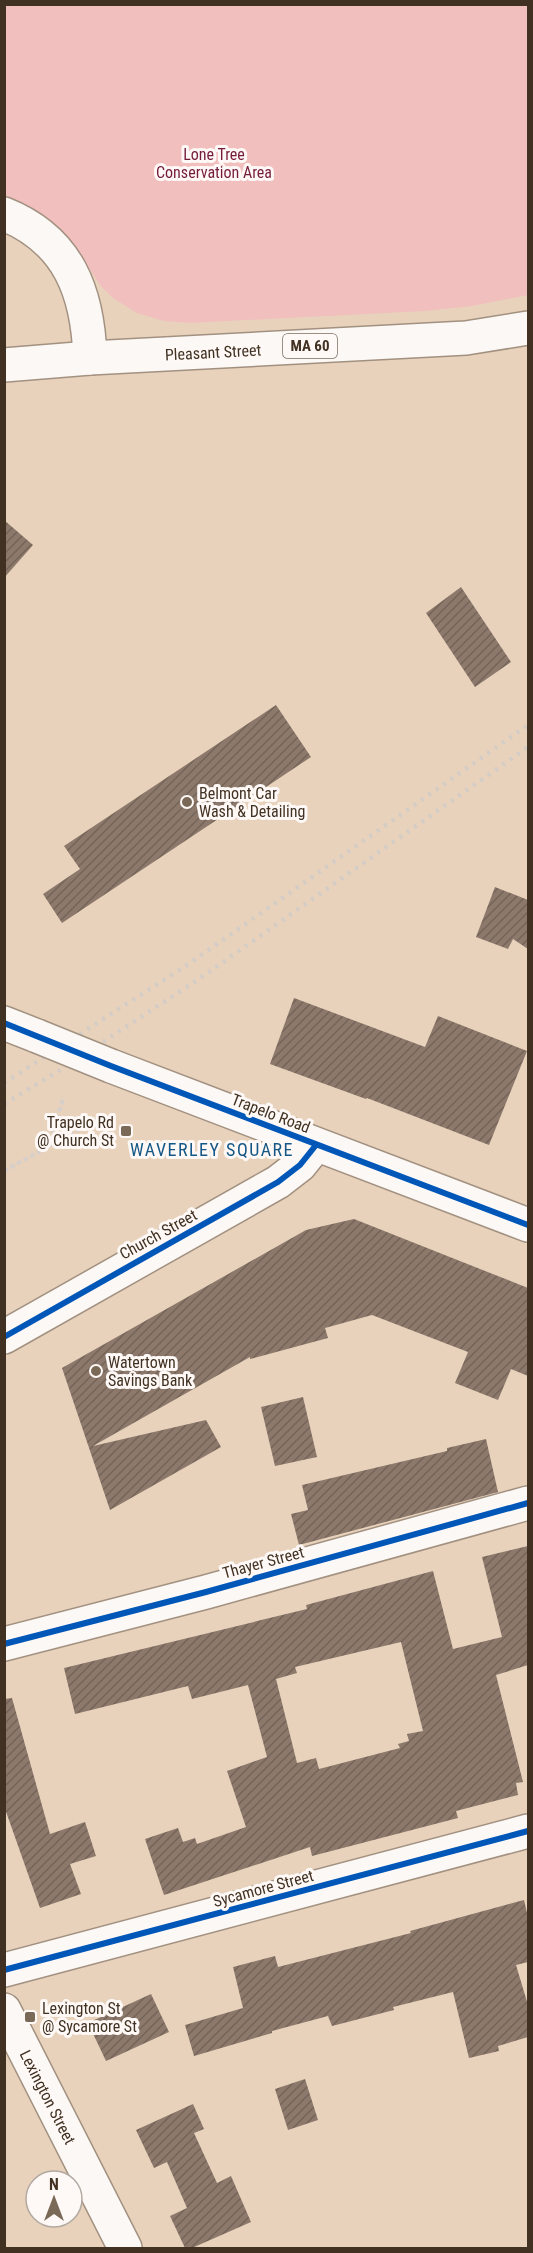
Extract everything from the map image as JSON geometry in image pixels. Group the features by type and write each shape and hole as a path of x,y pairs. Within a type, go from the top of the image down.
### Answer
{"street":[{"path":"4,214 27,224 42,235 65,260 81,295 86,313 90,358"},
{"name":"Pleasant Street","path":"4,365 90,358 456,338 528,328"},
{"name":"Trapelo Road","path":"4,1023 528,1225"},
{"name":"Church Street","path":"4,1337 278,1182 300,1165 316,1145"},
{"name":"Thayer Street","path":"4,1644 206,1592 528,1503"},
{"name":"Sycamore Street","path":"4,1970 528,1831"},
{"name":"Lexington Street","path":"4,2010 125,2248"}],"path":[{"path":"47,1147 64,1097"},
{"path":"4,1171 104,1116"}],"green space":[{"name":"Lone Tree Conservation Area","path":"5,5 528,5 528,295 472,306 425,311 189,323 164,321 137,313 113,298 100,285 79,252 66,237 35,210 5,195"}],"building":[{"path":"4,520 33,545 4,578"},
{"path":"461,587 511,662 475,687 426,613"},
{"name":"Belmont Car Wash & Detailing","path":"276,705 311,757 62,923 43,894 80,869 64,846"},
{"path":"495,887 528,900 528,949 513,939 508,949 476,937"},
{"path":"294,998 425,1047 438,1016 527,1051 489,1145 270,1064"},
{"path":"354,1219 528,1288 528,1376 511,1369 498,1400 455,1383 468,1352 372,1315 325,1328 328,1338 250,1359 250,1357 93,1446 206,1420 221,1447 110,1510 62,1368 306,1230"},
{"path":"303,1397 317,1457 275,1466 261,1407"},
{"path":"486,1439 498,1492 299,1545 291,1514 308,1510 302,1485 447,1451 447,1448"},
{"path":"528,1546 528,1665 496,1675 523,1782 516,1783 518,1795 456,1811 458,1818 312,1856 310,1847 164,1895 145,1839 178,1828 183,1842 195,1838 197,1844 246,1827 227,1771 267,1757 248,1685 192,1699 188,1686 75,1714 64,1668 307,1609 306,1605 433,1571 453,1649 502,1637 482,1557","holes":["401,1642 423,1731 407,1734 409,1741 398,1744 400,1748 319,1769 316,1758 297,1763 276,1679 297,1673 295,1667"]},
{"path":"12,1698 50,1834 85,1822 96,1856 70,1864 81,1894 40,1908 4,1806 4,1699"},
{"path":"524,1900 528,1917 528,1962 516,1965 528,2005 528,2037 498,2046 499,2051 469,2058 453,1992 332,2026 328,2016 194,2056 185,2025 243,2008 233,1967 275,1956 278,1967 411,1933 410,1931"},
{"path":"151,1994 169,2032 106,2061 88,2023"},
{"path":"305,2079 318,2120 288,2130 275,2089"},
{"path":"193,2104 204,2129 194,2133 217,2183 231,2176 251,2222 192,2248 185,2248 170,2216 187,2208 167,2162 154,2168 136,2130"}],"railway":[{"path":"4,1083 190,963 528,725"},
{"path":"4,1104 199,979 528,747"}],"cycle path":[{"path":"4,1023 528,1225"},
{"path":"4,1337 278,1182 300,1165 316,1145"},
{"path":"4,1644 206,1592 528,1503"},
{"path":"4,1970 528,1831"}],"place":[{"name":"Belmont Car Wash & Detailing","path":"187,802"},
{"name":"Trapelo Rd @ Church St","path":"126,1131"},
{"name":"Watertown Savings Bank","path":"96,1371"},
{"name":"Lexington St @ Sycamore St","path":"30,2017"}],"district":[{"name":"WAVERLEY SQUARE","path":"212,1150"}]}
